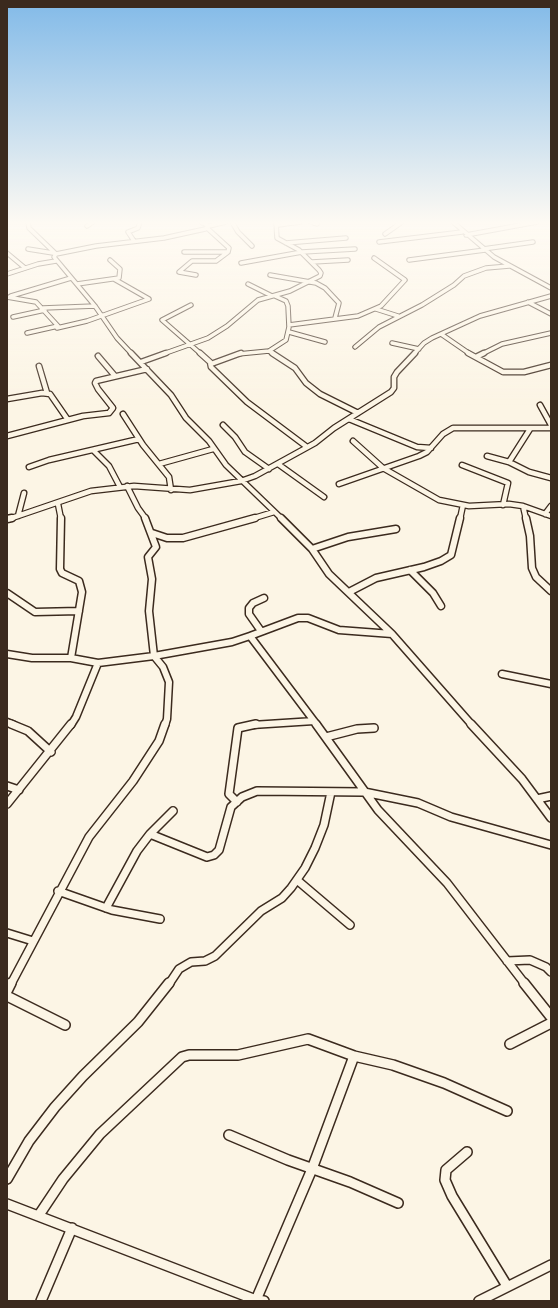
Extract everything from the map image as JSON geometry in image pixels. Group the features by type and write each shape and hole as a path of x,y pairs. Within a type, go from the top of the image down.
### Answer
{"street":[{"path":"54,283 7,296 34,301 44,309 58,326 57,328"},
{"path":"77,284 84,283"},
{"path":"27,333 87,321 101,315 122,310 149,299 121,283"},
{"path":"140,362 216,334 252,304 307,283"},
{"path":"313,283 325,288 336,299 339,306 335,318"},
{"path":"289,325 358,316 376,309 393,295 403,283"},
{"path":"355,347 378,327 422,305 456,283"},
{"path":"540,283 551,288"},
{"path":"544,285 551,283"},
{"path":"77,284 95,306 117,338 171,395 194,428 209,441 213,449 241,482 312,549 329,574 392,634 537,799 551,818"},
{"path":"211,364 241,354 269,351 286,340 289,332 289,325 286,301 248,284"},
{"path":"34,289 37,296 34,301"},
{"path":"7,518 58,504 92,490 127,486 171,490 190,490 241,482 269,469 307,447 391,392 394,388 392,382 394,377 424,343 480,316 551,296"},
{"path":"528,302 551,314"},
{"path":"191,305 162,320 188,345 200,353 218,374 247,402 307,447"},
{"path":"13,317 44,309 95,306"},
{"path":"376,309 398,316"},
{"path":"289,332 325,342"},
{"path":"476,357 502,344 551,333"},
{"path":"441,334 463,350 495,369 509,373 524,372 551,365"},
{"path":"392,343 419,349"},
{"path":"269,351 295,368 306,382 320,394 358,413"},
{"path":"98,356 115,376"},
{"path":"39,366 47,393"},
{"path":"7,436 51,426 68,420 109,413 112,410 95,383 99,379 148,369"},
{"path":"7,399 47,393 52,396 68,420"},
{"path":"540,405 551,425"},
{"path":"123,414 139,439 169,477 171,490"},
{"path":"348,419 417,447 431,448"},
{"path":"223,425 235,437 245,452 269,469"},
{"path":"339,484 419,456 431,448 443,434 453,428 551,428"},
{"path":"509,462 530,429"},
{"path":"29,467 49,460 94,451 139,439"},
{"path":"353,441 382,468 439,500 463,505 523,506 551,516"},
{"path":"417,447 419,456"},
{"path":"159,464 213,449"},
{"path":"94,451 109,466 120,487"},
{"path":"487,456 509,462 529,472 551,478"},
{"path":"278,464 324,497"},
{"path":"462,465 508,483 503,505"},
{"path":"7,991 58,892 89,837 129,786 159,741 167,719 169,682 163,667 154,656 150,611 152,579 148,557 156,546 148,520 138,508 127,486"},
{"path":"18,516 24,493"},
{"path":"58,504 61,512 62,533 60,569 62,573 79,581 81,585 79,611 71,658"},
{"path":"349,592 376,578 441,561 451,555 463,505"},
{"path":"523,506 530,536 532,568 536,577 551,591"},
{"path":"545,514 551,506"},
{"path":"152,533 167,538 183,538 274,512"},
{"path":"312,549 348,537 396,528"},
{"path":"155,542 167,538"},
{"path":"410,570 432,593 441,606"},
{"path":"7,593 26,608 35,612 79,611"},
{"path":"261,631 249,614 249,608 253,602 264,598"},
{"path":"7,654 32,658 71,658 98,663 154,656 232,642 298,618 308,618 325,626 339,630 392,634"},
{"path":"250,636 326,737 378,810 447,883 551,1017"},
{"path":"7,804 51,752 76,717 98,663"},
{"path":"502,674 551,684"},
{"path":"237,802 229,794 238,728 260,724 314,721"},
{"path":"7,722 28,731 51,752"},
{"path":"326,737 357,729 374,728"},
{"path":"7,786 19,790"},
{"path":"150,834 207,857 214,855 219,850 231,807 242,797 257,791 364,792 418,803 451,817 469,820 494,830 551,845"},
{"path":"7,1179 28,1141 55,1107 83,1076 138,1022 162,993 179,969 191,962 205,961 215,956 261,911 282,898 297,880 315,848 324,825 331,792"},
{"path":"537,799 551,796"},
{"path":"106,908 137,851 150,834 173,811"},
{"path":"297,880 350,925"},
{"path":"58,892 106,908 160,919"},
{"path":"7,933 33,941"},
{"path":"507,961 530,960 546,967 551,972"},
{"path":"7,996 65,1025"},
{"path":"510,1044 551,1024"},
{"path":"39,1215 63,1179 100,1134 182,1057 189,1055 238,1055 308,1039 354,1056 393,1065 444,1083 507,1111"},
{"path":"7,1204 260,1300 312,1169 354,1056"},
{"path":"229,1135 312,1169 350,1182 398,1203"},
{"path":"467,1152 446,1170 445,1180 452,1196 506,1286"},
{"path":"41,1301 72,1228"},
{"path":"479,1301 506,1286 551,1265"}]}
